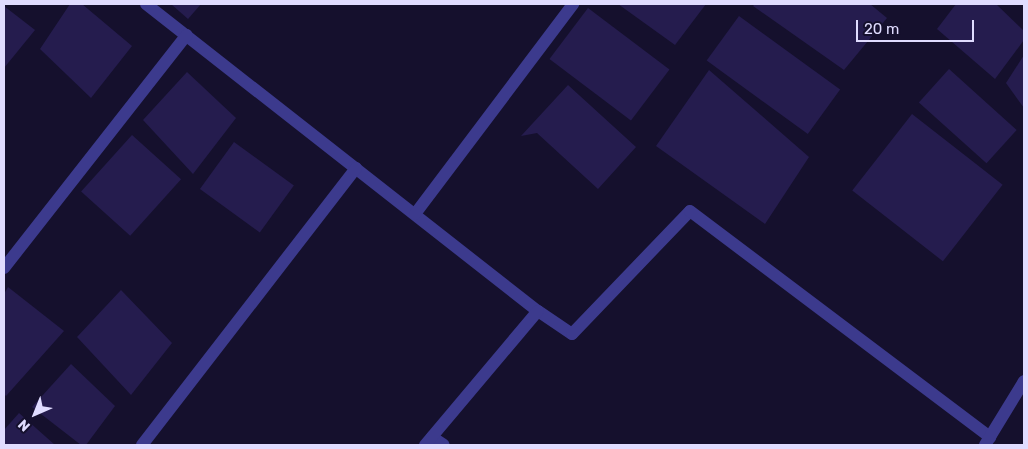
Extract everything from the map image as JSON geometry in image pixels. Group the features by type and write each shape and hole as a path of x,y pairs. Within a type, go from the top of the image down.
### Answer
{"street":[{"path":"146,4 538,311 572,334 690,211 988,441 1024,381"},
{"path":"415,214 573,4"},
{"path":"4,268 187,35"},
{"path":"142,445 356,168"},
{"path":"444,445 428,441 538,311"}],"building":[{"path":"70,4 82,4 132,46 91,98 40,49"},
{"path":"171,4 201,4 188,19"},
{"path":"618,4 706,4 675,45"},
{"path":"755,4 870,4 887,18 844,70 753,6"},
{"path":"956,4 996,4 1024,31 1024,40 995,79 937,29"},
{"path":"4,6 35,30 4,68"},
{"path":"588,8 669,69 631,120 549,59"},
{"path":"739,16 840,89 808,134 707,60"},
{"path":"1024,55 1024,108 1006,83"},
{"path":"949,69 1017,130 987,163 919,102"},
{"path":"709,70 809,157 765,224 656,146"},
{"path":"187,72 236,118 193,174 143,120"},
{"path":"568,85 636,147 598,189 537,133 521,136"},
{"path":"912,114 1003,185 943,261 852,190"},
{"path":"132,135 181,179 130,236 81,191"},
{"path":"234,142 294,185 260,232 200,189"},
{"path":"8,287 64,331 6,396 4,394 4,294"},
{"path":"121,290 172,343 131,395 77,337"},
{"path":"71,364 115,406 86,445 81,445 32,407"},
{"path":"19,413 55,445 4,445 4,430"}]}
